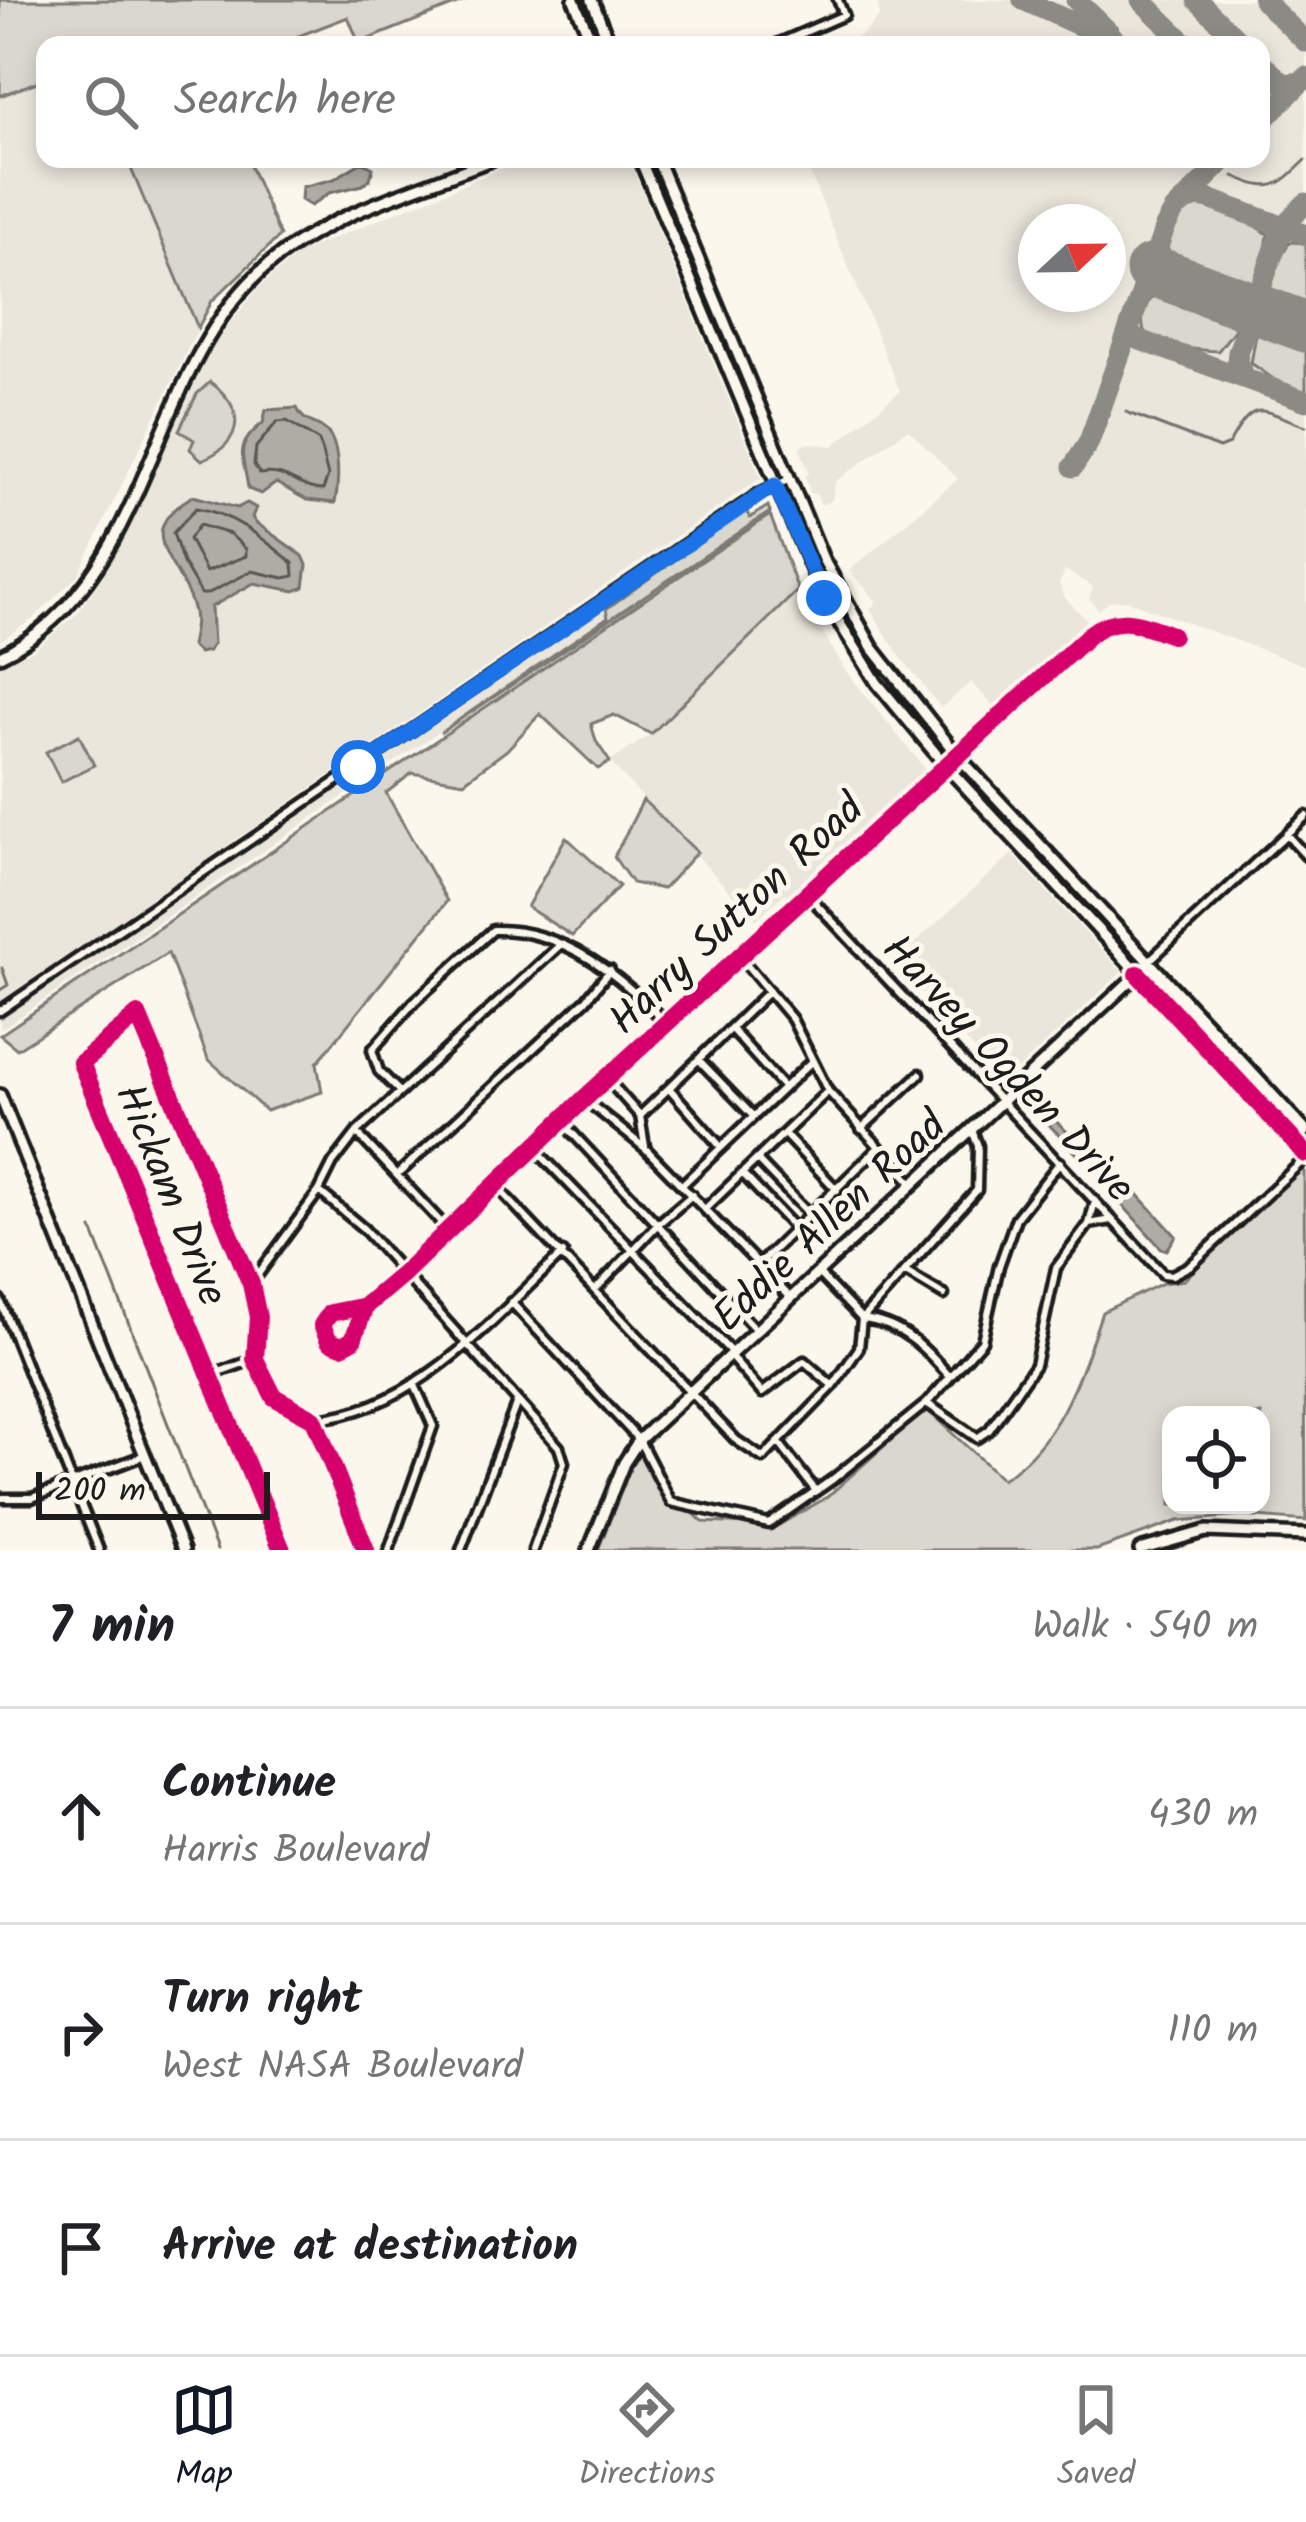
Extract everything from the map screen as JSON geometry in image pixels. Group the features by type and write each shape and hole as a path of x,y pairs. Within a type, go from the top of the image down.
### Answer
{"main road":[{"path":"574,0 588,36"},
{"path":"592,0 606,36"},
{"path":"0,656 45,629 93,578 154,454 187,373 252,280 307,238 472,168"},
{"path":"644,168 818,585 850,644 896,709 946,766 1306,1156"},
{"path":"662,168 823,559 862,632 957,755 1306,1131"},
{"path":"727,368 742,362"},
{"name":"Eddie Allen Road","path":"589,1550 624,1462 639,1440 1148,962"},
{"path":"0,1095 183,1550"},
{"path":"1140,1550 1187,1534 1237,1530 1306,1535"}],"street":[{"path":"796,36 844,15 838,0"},
{"path":"0,1011 790,479"},
{"name":"Harry Sutton Road","path":"365,1306 353,1340 342,1346 329,1341 322,1325 330,1313 365,1306 403,1274 584,1100 1101,626 1124,620 1172,635"},
{"path":"1148,962 1306,816"},
{"path":"1286,834 1306,856"},
{"name":"Harvey Ogden Drive","path":"807,894 1163,1274 1172,1275 1191,1264 1306,1156"},
{"path":"398,1090 379,1071 372,1050 414,1002 493,930 521,929 610,970 668,1025"},
{"path":"560,945 398,1090 332,1163 320,1191 250,1284 258,1317 255,1359 274,1397 314,1419 345,1417 414,1383 466,1345 563,1253"},
{"path":"740,957 792,1019 828,1091 913,1184"},
{"path":"397,1175 586,1000 610,970"},
{"path":"640,1116 770,991"},
{"name":"Hickam Drive","path":"250,1284 138,1015 81,1063 282,1550"},
{"path":"732,1030 783,1087"},
{"path":"699,1060 752,1115"},
{"path":"682,1185 811,1062"},
{"path":"861,1130 920,1074"},
{"path":"608,1079 640,1116 646,1149"},
{"path":"669,1088 721,1147"},
{"path":"706,1208 828,1091"},
{"path":"584,1100 646,1149 791,1298"},
{"path":"562,1122 757,1331"},
{"path":"496,1186 736,1440 763,1458 833,1386 859,1348 862,1319 977,1190 978,1146 972,1130"},
{"path":"357,1132 450,1232"},
{"path":"785,1135 837,1190"},
{"path":"760,1264 878,1148"},
{"path":"535,1149 634,1249 762,1393 804,1361 833,1386"},
{"path":"757,1160 810,1214"},
{"path":"511,1302 639,1440 670,1502 769,1523 927,1403 982,1340 1016,1218 1060,1162"},
{"path":"742,1173 795,1229"},
{"path":"320,1191 364,1228 559,1447 564,1463 532,1550"},
{"path":"596,1289 692,1196"},
{"path":"927,1403 967,1434 977,1438 989,1430 1035,1365 1056,1268 1089,1224 1095,1201"},
{"path":"1089,1224 1112,1220"},
{"path":"904,1271 944,1295"},
{"path":"818,1273 862,1319 879,1321 920,1342 950,1378"},
{"path":"0,1300 98,1550"},
{"path":"208,1376 255,1359"},
{"path":"389,1550 434,1426 414,1383"},
{"path":"461,1550 517,1402"},
{"path":"314,1419 367,1550"},
{"path":"779,1443 816,1491"},
{"path":"0,1498 32,1498 145,1455"}],"shaded area":[{"path":"0,0 467,0 377,36 356,36 348,17 298,36 36,36 36,82 0,96"},
{"path":"878,0 1306,0 1306,666 1125,600 1110,601 1099,610 1089,599 1093,587 1065,570 1059,584 1065,598 1087,620 994,707 971,682 941,708 870,609 877,601 849,571 958,479 908,429 835,482 832,500 821,505 816,494 811,494 799,447 809,443 833,446 900,391 808,168 1270,168 1270,36 859,36 879,17"},
{"path":"36,82 36,168 131,168 198,328 78,575 33,619 0,641 0,96"},
{"path":"131,168 251,168 280,236 212,301 198,328"},
{"path":"504,168 633,168 761,478 0,1002 0,665 34,650 77,614 105,572 213,345 258,288 302,251"},
{"path":"1200,204 1252,223 1268,234 1262,264 1247,291 1169,258 1174,225"},
{"path":"1289,242 1306,243 1306,313 1268,298 1269,282"},
{"path":"1164,291 1238,316 1235,329 1218,351 1170,344 1144,331 1146,306"},
{"path":"1258,323 1306,341 1306,393 1276,381 1251,363"},
{"path":"210,382 230,403 236,424 226,444 202,460 190,449 194,440 179,430 197,394"},
{"path":"768,506 770,512 440,733 608,617 606,609 746,509 750,518"},
{"path":"770,515 798,590 651,734 614,715 591,724 610,762 598,769 540,714 507,750 464,782 412,773 386,793 447,901 317,1063 322,1092 266,1111 208,1059 168,953 17,1049 0,1035"},
{"path":"798,590 845,670 925,769 789,897 785,893 756,920 610,762 651,734"},
{"path":"606,609 609,616 0,1030 0,1016 549,639"},
{"path":"79,735 94,765 61,782 46,752"},
{"path":"643,800 697,852 663,889 632,883 614,857"},
{"path":"566,837 619,886 572,936 527,907"},
{"path":"1012,854 1122,972 1004,1082 894,962"},
{"path":"1304,1167 1306,1521 1243,1516 1178,1521 1097,1550 598,1550 638,1449 667,1504 691,1511 703,1522 779,1525 827,1497 926,1409 1002,1479 1022,1464 1054,1426 1102,1312 1163,1283 1184,1280"}],"water":[{"path":"352,168 373,168 363,185 329,193 311,206 301,200 302,187 334,179"},
{"path":"297,408 332,439 337,466 335,503 307,500 276,483 261,494 248,489 242,454 247,440 263,423 266,410"},
{"path":"193,496 256,508 255,522 303,556 307,565 304,587 295,591 254,583 211,607 213,644 199,653 191,646 193,608 161,536 174,510"},
{"path":"1037,1103 1082,1146 1079,1156 1034,1109"},
{"path":"1131,1191 1176,1236 1167,1250 1120,1202"}],"waterway":[{"path":"1234,176 1273,185 1306,160"},
{"path":"1126,412 1219,448 1229,444 1246,419 1260,411 1306,426"},
{"path":"0,990 8,985 2,968"},
{"path":"92,1229 217,1550"}],"taxiway":[{"path":"1023,0 1110,36"},
{"path":"1076,0 1110,33"},
{"path":"1141,0 1178,36"},
{"path":"1197,0 1234,36"},
{"path":"1263,0 1306,42"},
{"path":"1270,71 1284,84 1302,82"},
{"path":"1270,114 1306,77"},
{"path":"1073,467 1089,442 1165,227 1174,211 1216,168"},
{"path":"1182,202 1209,199 1306,235"},
{"path":"1246,379 1237,362 1238,352 1283,226 1306,203"},
{"path":"1129,336 1306,401"}],"runway":[{"path":"1151,270 1306,327"}],"cycle path":[{"path":"365,1306 353,1340 342,1346 329,1341 322,1325 330,1313 365,1306 403,1274 584,1099 1090,634 1120,622 1172,635"},
{"path":"1138,974 1306,1154"},
{"path":"282,1550 81,1063 138,1015 251,1284 258,1317 255,1359 274,1397 314,1419 366,1550"}],"route":[{"path":"358,767 775,485 824,598"}]}
